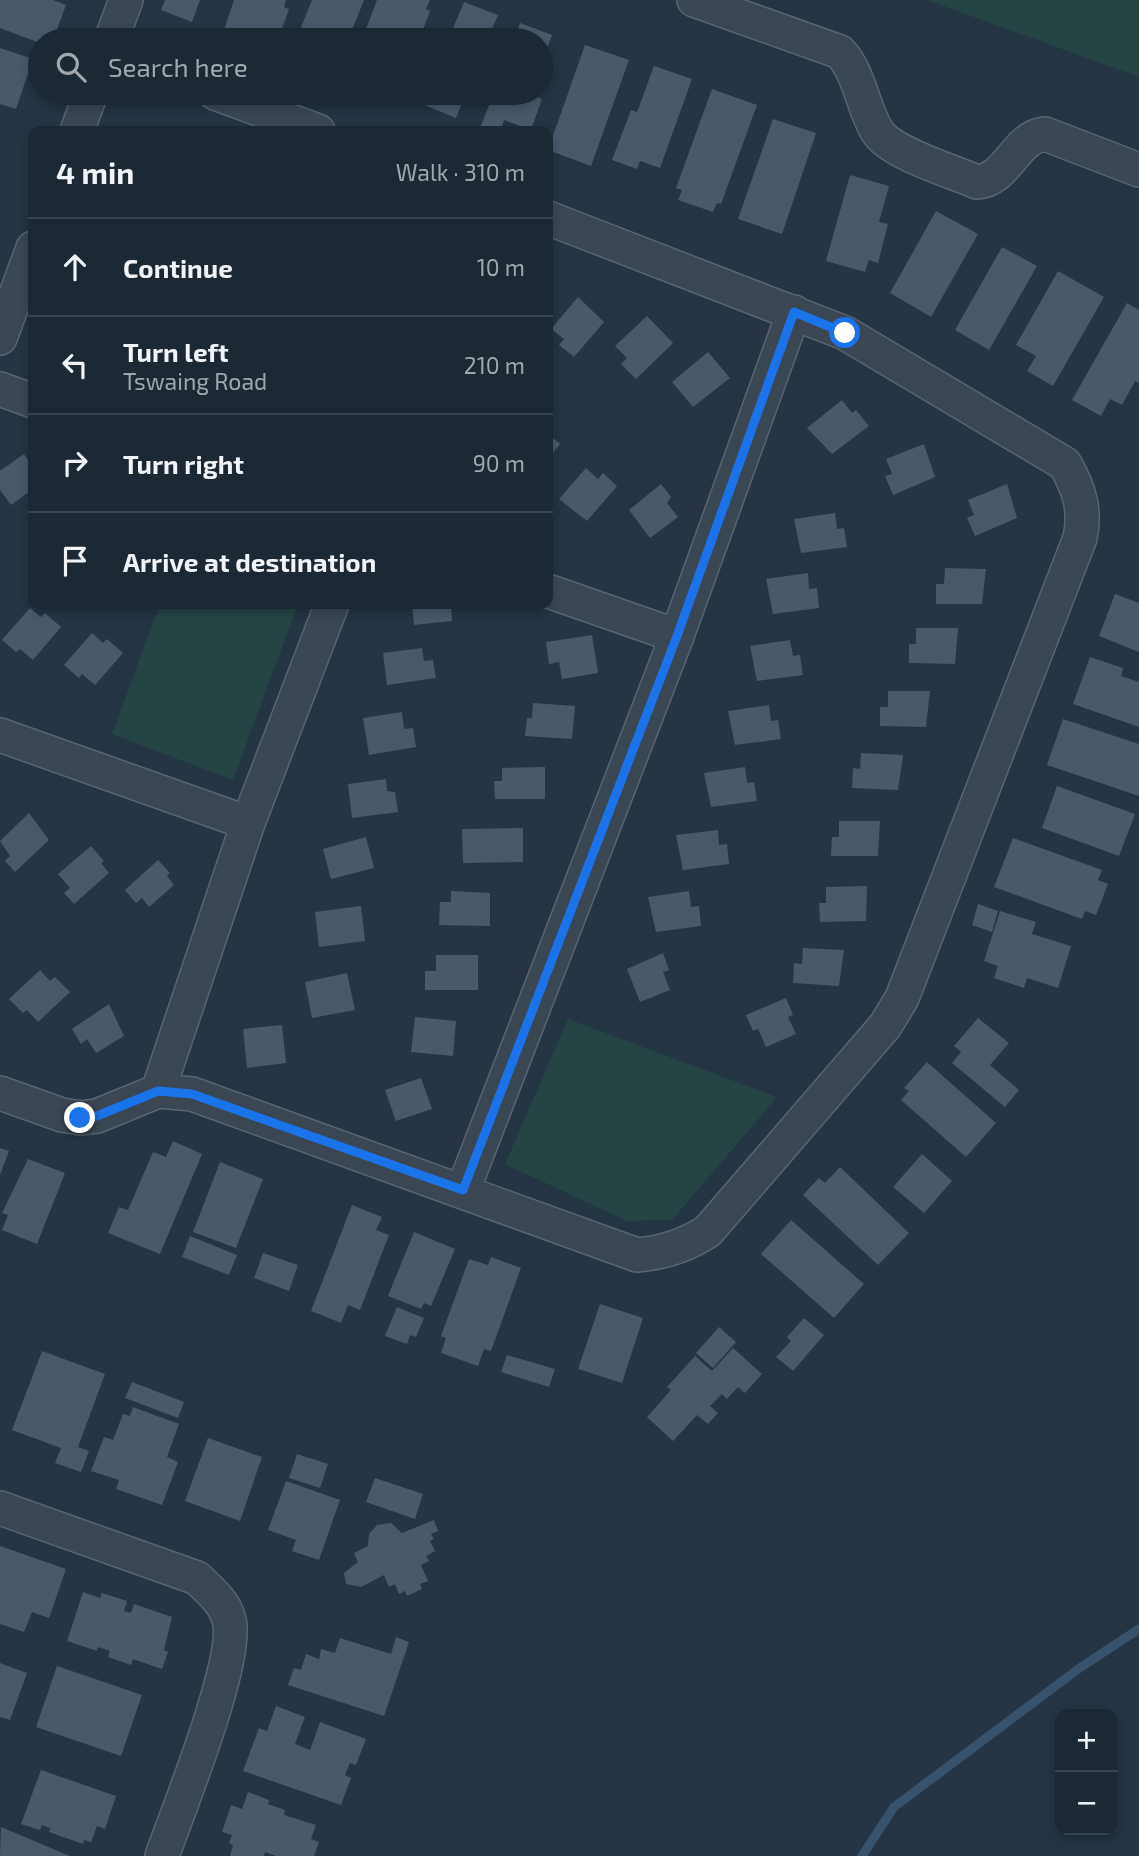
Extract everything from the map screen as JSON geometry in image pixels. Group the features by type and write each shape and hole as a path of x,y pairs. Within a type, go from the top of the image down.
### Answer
{"street":[{"path":"116,28 126,0"},
{"path":"694,0 840,52 849,64 881,137 895,147 977,182 994,177 1027,141 1045,134 1139,170"},
{"path":"79,126 87,105"},
{"path":"247,105 304,126"},
{"path":"0,1093 62,1115 80,1118 97,1116 158,1091 192,1094 637,1255 653,1254 694,1241 708,1231 885,1026 902,998 1080,538 1084,517 1078,487 1065,464 845,333 553,220"},
{"path":"0,338 28,262"},
{"path":"463,1190 677,636 794,312"},
{"path":"0,388 28,399"},
{"path":"553,593 677,636"},
{"path":"158,1091 248,823 330,609"},
{"path":"0,735 248,823"},
{"path":"0,1508 197,1578 219,1600 229,1619 232,1641 225,1674 162,1856"}],"green space":[{"path":"927,0 1139,0 1139,77"},
{"path":"158,609 296,609 233,780 112,734"},
{"path":"568,1019 777,1097 672,1220 627,1221 505,1164"}],"building":[{"path":"0,0 53,0 66,5 57,28 28,28 28,38 0,28"},
{"path":"165,0 200,0 192,22 161,10"},
{"path":"234,0 286,0 284,7 289,9 282,28 225,28"},
{"path":"312,0 364,0 353,28 301,28"},
{"path":"377,0 430,0 426,9 430,11 424,28 366,28"},
{"path":"464,2 498,15 492,28 453,28"},
{"path":"520,23 533,28 518,28"},
{"path":"585,45 629,60 591,166 553,152 553,136"},
{"path":"0,48 28,57 28,74 16,109 0,104"},
{"path":"654,66 692,79 660,168 640,161 637,169 612,160 631,110 637,112"},
{"path":"712,89 757,105 721,204 717,203 713,212 678,200 682,190 676,188"},
{"path":"424,105 461,105 456,118"},
{"path":"489,105 540,105 532,126 520,126 504,120 502,126 481,126"},
{"path":"773,119 816,133 782,234 738,219"},
{"path":"850,175 889,186 879,222 888,224 878,263 869,260 865,272 826,261"},
{"path":"936,211 978,234 931,317 890,293"},
{"path":"1002,247 1037,266 989,350 955,330"},
{"path":"1058,271 1104,297 1053,386 1027,371 1036,356 1016,345"},
{"path":"578,297 604,322 574,357 559,345 564,339 553,331 553,327"},
{"path":"1127,303 1139,310 1139,383 1135,381 1122,405 1110,399 1101,416 1072,400"},
{"path":"647,316 673,343 636,379 621,364 627,358 615,346"},
{"path":"708,352 730,378 693,407 672,382"},
{"path":"842,400 852,413 856,410 869,426 832,454 807,428"},
{"path":"553,438 560,444 553,453"},
{"path":"924,444 935,477 893,495 885,476 892,474 886,459"},
{"path":"24,454 28,460 28,493 11,505 0,490 0,471"},
{"path":"586,468 598,479 603,473 617,486 587,521 559,499"},
{"path":"661,484 671,497 667,503 678,517 650,538 629,510"},
{"path":"1007,484 1017,518 975,536 967,518 974,515 968,500"},
{"path":"835,513 837,529 844,528 847,547 801,553 794,519"},
{"path":"945,568 986,569 982,604 936,604 936,584 944,584"},
{"path":"808,573 809,589 817,588 819,608 773,614 766,579"},
{"path":"1115,594 1139,603 1139,652 1099,636"},
{"path":"29,609 41,617 45,613 61,627 33,660 20,649 16,652 2,640"},
{"path":"412,609 451,609 452,621 414,625"},
{"path":"916,628 958,628 955,664 909,663 909,644 916,644"},
{"path":"92,633 103,643 107,639 123,653 95,685 82,674 79,678 64,665"},
{"path":"592,635 598,673 562,679 559,662 549,664 546,642"},
{"path":"790,640 793,656 800,655 803,675 757,681 750,646"},
{"path":"422,648 424,661 433,660 436,678 387,685 383,653"},
{"path":"1090,657 1123,668 1121,676 1139,682 1139,727 1073,704"},
{"path":"888,691 930,691 926,727 880,726 880,707 888,707"},
{"path":"533,703 575,706 572,739 525,736 527,718 532,718"},
{"path":"769,705 771,721 778,720 781,739 735,745 728,711"},
{"path":"402,712 404,729 413,728 416,747 369,755 363,718"},
{"path":"1063,719 1139,744 1139,796 1047,765"},
{"path":"861,753 903,755 898,790 852,788 853,768 860,769"},
{"path":"545,767 545,799 495,799 494,781 502,781 502,768"},
{"path":"745,767 747,783 754,782 757,801 711,807 704,773"},
{"path":"386,779 387,791 395,792 398,812 352,818 348,784"},
{"path":"1057,786 1135,814 1119,856 1042,828"},
{"path":"29,813 49,840 15,872 5,861 10,856 0,841"},
{"path":"839,821 880,821 878,856 831,856 832,837 839,837"},
{"path":"523,828 523,862 463,863 462,829"},
{"path":"718,830 719,845 727,844 729,864 683,870 676,835"},
{"path":"366,837 374,868 331,879 323,849"},
{"path":"1013,838 1102,870 1098,880 1108,884 1096,915 1085,911 1082,919 994,887"},
{"path":"91,846 104,861 101,863 109,873 74,904 64,893 70,888 58,874"},
{"path":"158,860 170,873 167,876 174,885 149,907 142,898 136,903 125,890"},
{"path":"867,886 866,921 820,922 819,903 826,903 826,887"},
{"path":"451,891 490,893 490,926 439,925 440,902 451,902"},
{"path":"689,891 691,907 699,906 701,926 656,932 648,897"},
{"path":"978,904 998,911 992,932 972,925"},
{"path":"361,906 365,941 319,947 315,912"},
{"path":"1000,911 1036,922 1032,934 1071,946 1058,988 1027,978 1024,988 994,978 998,966 984,961"},
{"path":"803,948 844,950 839,986 793,983 794,963 802,964"},
{"path":"663,953 669,970 663,972 670,990 640,1002 627,969"},
{"path":"436,955 478,955 478,990 425,990 425,971 436,971"},
{"path":"40,970 50,981 55,977 70,992 38,1022 27,1010 23,1013 9,999"},
{"path":"347,973 355,1010 312,1018 305,982"},
{"path":"786,998 793,1015 788,1017 796,1034 766,1047 758,1029 753,1031 746,1015"},
{"path":"109,1004 124,1036 96,1053 87,1039 81,1044 72,1029"},
{"path":"415,1017 456,1021 453,1056 411,1052"},
{"path":"978,1018 1009,1043 990,1065 1019,1090 1005,1107 952,1063 961,1052 954,1046"},
{"path":"282,1025 286,1063 247,1068 243,1029"},
{"path":"927,1062 996,1123 966,1157 901,1100 909,1091 904,1088"},
{"path":"421,1078 432,1109 396,1121 385,1090"},
{"path":"173,1141 202,1154 160,1254 108,1233 119,1207 128,1210 153,1152 166,1157"},
{"path":"0,1148 9,1151 0,1175"},
{"path":"922,1154 952,1181 924,1213 893,1187"},
{"path":"28,1159 65,1173 37,1244 2,1230 8,1215 2,1213"},
{"path":"220,1162 263,1179 236,1248 193,1232"},
{"path":"840,1167 909,1233 878,1265 803,1195 819,1178 825,1183"},
{"path":"352,1205 382,1217 376,1230 389,1235 360,1310 348,1305 341,1323 311,1311"},
{"path":"791,1220 864,1284 834,1318 761,1254"},
{"path":"414,1232 455,1249 431,1306 424,1303 421,1309 388,1296"},
{"path":"190,1236 237,1255 229,1275 182,1257"},
{"path":"263,1253 298,1265 289,1291 254,1278"},
{"path":"491,1257 521,1268 491,1351 484,1349 478,1366 441,1353 446,1338 441,1336 469,1259 488,1265"},
{"path":"600,1304 643,1318 622,1383 578,1369"},
{"path":"397,1307 424,1318 416,1337 410,1335 407,1344 385,1336"},
{"path":"804,1318 824,1335 793,1371 776,1357 791,1341 787,1337"},
{"path":"719,1327 736,1342 713,1368 696,1353"},
{"path":"733,1348 762,1374 745,1393 738,1387 727,1399 722,1394 710,1406 718,1413 708,1424 697,1415 673,1441 647,1417 671,1390 667,1387 695,1356 712,1371"},
{"path":"42,1351 105,1374 78,1447 89,1451 81,1472 55,1463 61,1448 12,1430"},
{"path":"507,1355 555,1369 549,1387 501,1372"},
{"path":"132,1382 184,1402 178,1418 125,1398"},
{"path":"133,1407 179,1424 167,1457 178,1462 162,1505 116,1489 119,1480 91,1471 104,1437 113,1440 123,1414 130,1416"},
{"path":"208,1438 262,1457 240,1521 185,1501"},
{"path":"297,1454 328,1464 320,1488 289,1478"},
{"path":"375,1478 423,1494 415,1519 366,1502"},
{"path":"286,1481 340,1500 319,1560 292,1551 296,1540 268,1530"},
{"path":"434,1520 438,1531 431,1534 434,1539 430,1541 435,1551 426,1556 429,1561 421,1565 428,1581 420,1584 422,1589 407,1596 405,1591 399,1594 395,1584 389,1587 384,1575 361,1587 346,1584 344,1573 358,1562 354,1553 368,1546 369,1534 377,1525 391,1523 402,1533"},
{"path":"0,1546 66,1569 49,1618 32,1612 24,1632 0,1624"},
{"path":"83,1592 100,1598 102,1593 127,1601 124,1611 131,1613 134,1604 172,1617 164,1650 168,1652 162,1669 133,1659 131,1665 108,1657 110,1651 98,1647 97,1651 67,1641"},
{"path":"396,1637 409,1642 384,1716 288,1685 294,1668 301,1670 306,1654 319,1659 321,1649 335,1653 340,1638 391,1654"},
{"path":"0,1663 27,1673 10,1720 0,1717"},
{"path":"57,1666 142,1695 121,1756 36,1727"},
{"path":"276,1706 305,1717 295,1744 310,1750 320,1722 366,1739 356,1765 350,1763 345,1775 351,1778 341,1805 243,1771 259,1728 267,1731"},
{"path":"41,1770 116,1796 105,1829 97,1826 91,1842 84,1840 83,1844 49,1832 50,1828 42,1825 40,1830 21,1824"},
{"path":"248,1792 285,1810 284,1815 316,1825 311,1839 319,1842 314,1856 276,1856 265,1852 264,1856 230,1856 233,1845 229,1843 232,1835 222,1832 231,1805 242,1809"},
{"path":"1,1827 70,1856 0,1856"}],"waterway":[{"path":"862,1856 894,1807 1081,1667 1139,1629"}],"route":[{"path":"80,1118 97,1116 158,1091 192,1094 463,1190 677,636 794,312 845,333"}]}
